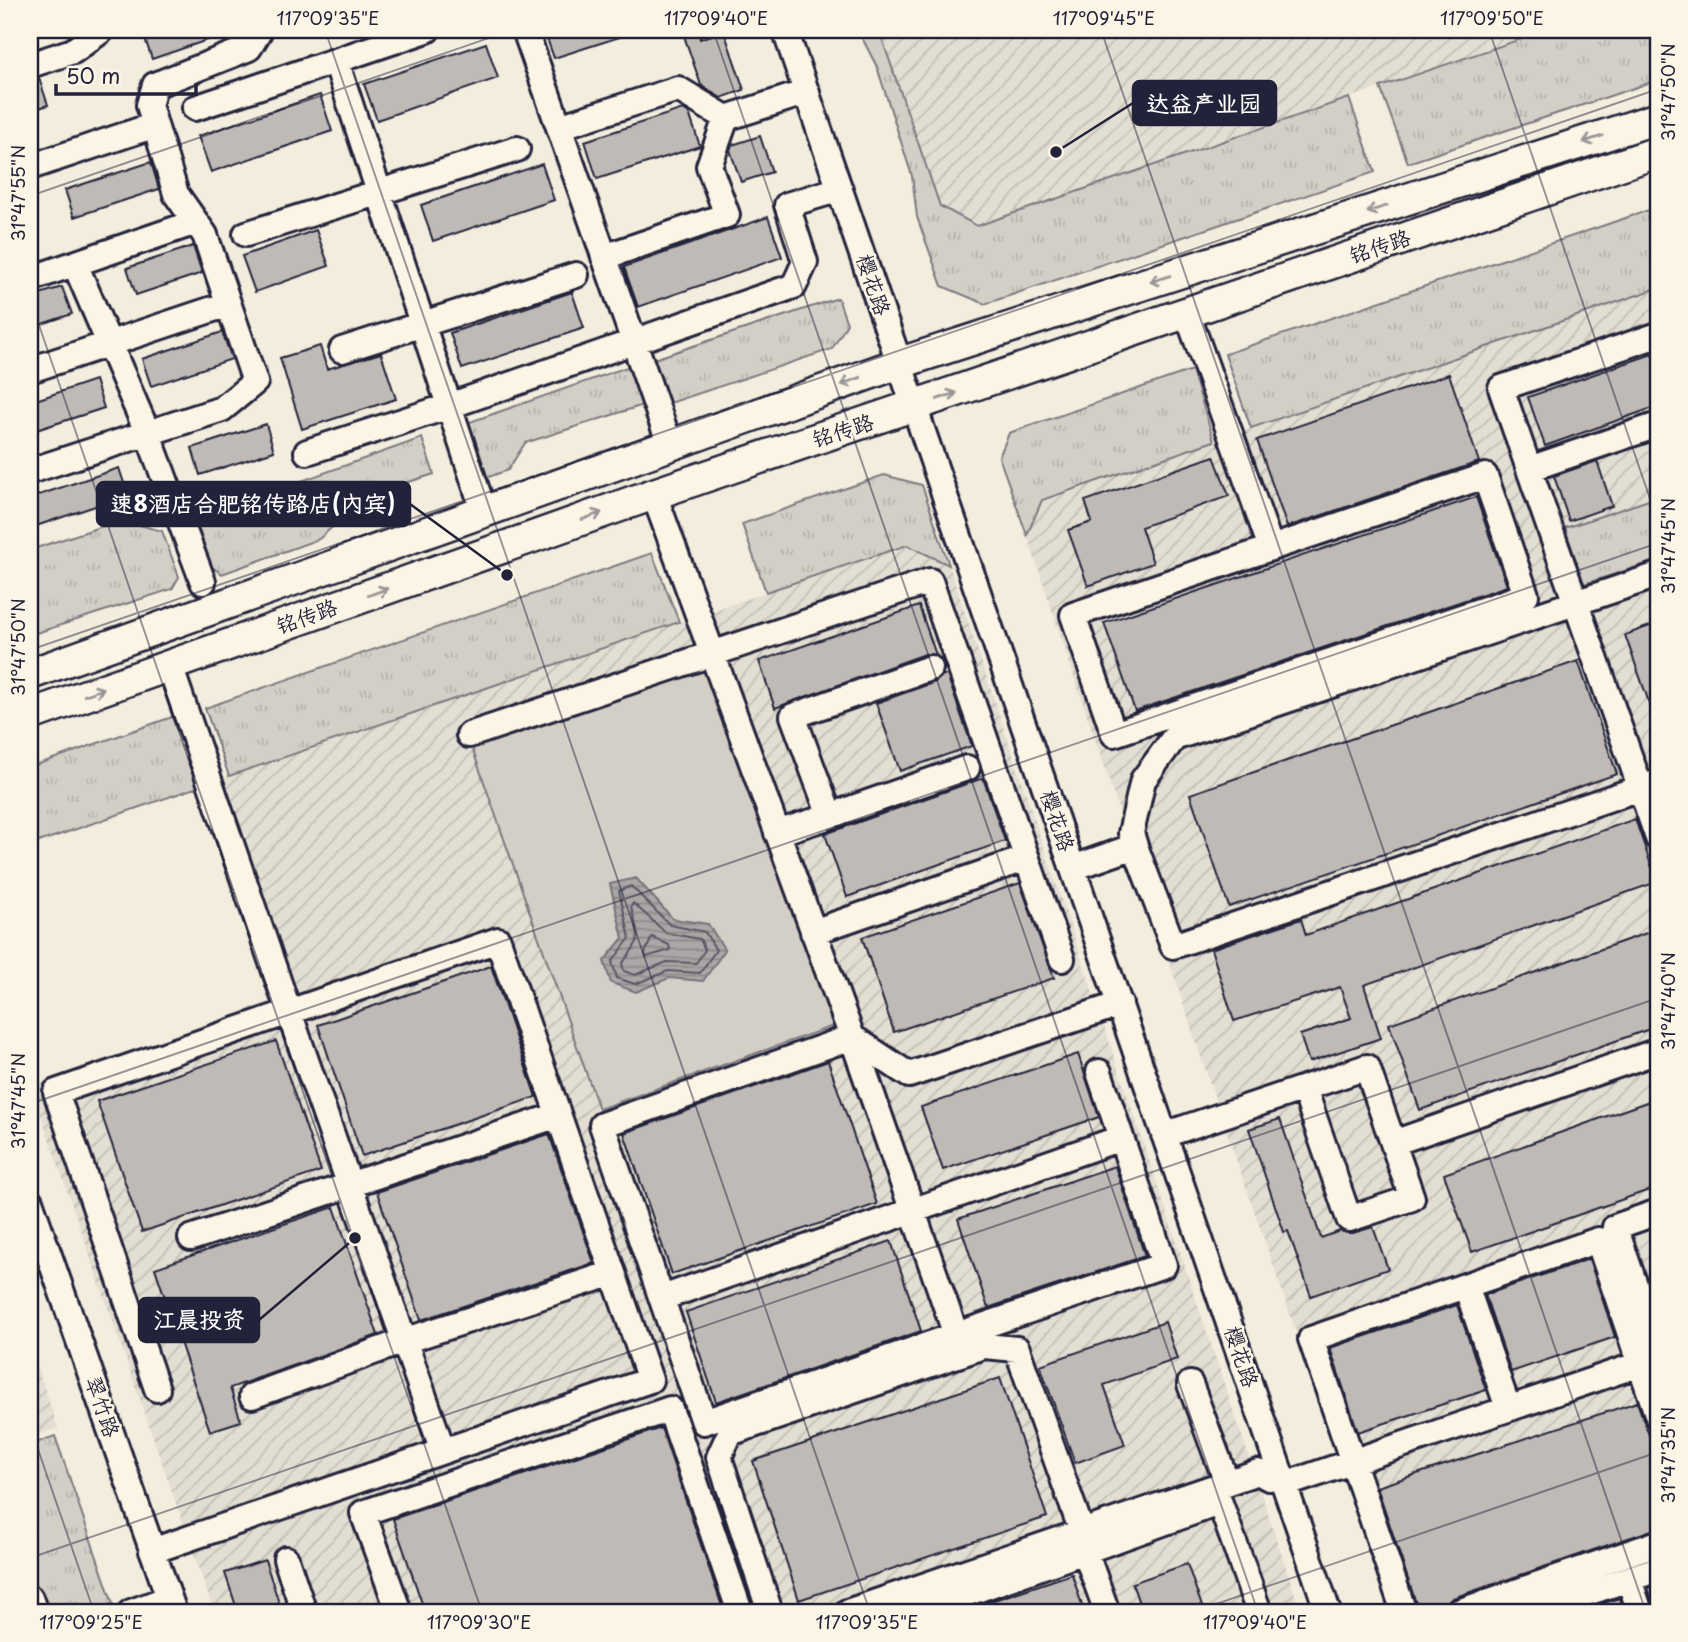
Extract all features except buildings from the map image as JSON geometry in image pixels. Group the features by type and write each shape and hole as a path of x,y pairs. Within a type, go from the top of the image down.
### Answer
{"main road":[{"name":"铭传路","path":"30,674 900,363 1658,118"},
{"name":"铭传路","path":"30,715 654,494 1658,152"}],"street":[{"path":"30,65 74,51 102,30"},
{"path":"30,471 222,409 255,382 205,235 176,194 149,105 155,85 249,48 260,30"},
{"path":"195,108 427,30"},
{"path":"525,30 670,445"},
{"name":"樱花路","path":"785,30 1120,1004 1278,1479 1328,1612"},
{"path":"336,61 484,512"},
{"path":"559,127 678,89 726,118 807,92"},
{"path":"604,257 727,215 709,166 726,118"},
{"path":"30,167 155,125"},
{"path":"246,234 517,149"},
{"path":"307,452 449,406 794,286 805,262 786,205 840,189"},
{"path":"30,279 196,222"},
{"path":"75,264 148,434 204,582 188,617"},
{"path":"342,350 576,275"},
{"path":"30,370 228,304"},
{"path":"1187,313 1270,548"},
{"path":"1658,335 1501,388 1574,603 1649,785 1658,838"},
{"path":"1529,469 1658,425"},
{"path":"1485,475 1526,595 1114,734 1073,615 1270,548 1485,475"},
{"path":"654,494 852,1037 956,1335"},
{"path":"1649,785 1172,946 1131,833 1143,780 1174,738 1658,575"},
{"path":"469,735 930,580 1062,959"},
{"path":"204,582 251,595"},
{"path":"170,666 443,1451"},
{"path":"830,816 793,716 930,668"},
{"path":"777,833 967,768"},
{"path":"1073,868 1135,846"},
{"path":"813,932 1027,858"},
{"path":"152,1551 650,1380 498,940 56,1092 157,1389"},
{"path":"852,1037 909,1075 1120,1004"},
{"path":"852,1037 602,1125 704,1422 1164,1265 1099,1072"},
{"path":"1393,1143 1658,1051"},
{"path":"1164,1135 1304,1088 1367,1067 1412,1198 1349,1219 1304,1088"},
{"path":"191,1238 558,1115"},
{"path":"662,1298 1121,1138"},
{"name":"翠竹路","path":"30,1201 171,1605"},
{"path":"1649,1358 1653,1321 1615,1227 1658,1212"},
{"path":"1404,1612 1311,1339 1598,1240 1649,1358 1658,1417"},
{"path":"252,1396 404,1341 613,1273"},
{"path":"1466,1286 1508,1408"},
{"path":"770,1612 719,1457 730,1433 984,1346 1017,1349 1107,1612"},
{"path":"847,1612 1084,1542 1223,1493 1263,1487 1278,1479 1352,1462 1649,1358"},
{"path":"1190,1384 1259,1612"},
{"path":"399,1612 363,1513 670,1409 740,1612"},
{"path":"915,1612 1084,1542"},
{"path":"1458,1612 1658,1543"},
{"path":"286,1559 304,1612"},
{"path":"1530,1612 1658,1569"},
{"path":"1629,1579 1640,1612"},
{"path":"30,1598 35,1612"},
{"path":"131,1612 171,1605"}],"shaded area":[{"path":"879,30 1547,30 977,226 940,206"},
{"path":"1658,288 1658,1612 1393,1612 1202,1060 1027,535 1042,500"},
{"path":"907,544 949,565 1301,1612 214,1612 31,1087 273,1000 198,787"},
{"path":"30,1346 58,1428 30,1437"}],"green space":[{"path":"858,30 879,30 940,206 977,226 1349,98 1375,172 985,304 942,286 917,217 912,176 877,67"},
{"path":"1547,30 1658,30 1658,80 1408,163 1380,87"},
{"path":"1658,207 1658,288 1251,428 1225,354"},
{"path":"838,298 847,324 832,349 670,403 654,359"},
{"path":"630,366 643,405 525,443 508,470 486,478 467,423"},
{"path":"1192,370 1214,441 1042,500 1027,535 999,457 1009,433"},
{"path":"422,438 434,474 368,495 319,539 222,574 212,567 195,519"},
{"path":"884,475 922,485 949,565 907,545 766,592 742,524"},
{"path":"1658,497 1658,560 1584,584 1565,528"},
{"path":"121,520 162,531 179,577 172,589 30,635 30,550"},
{"path":"652,553 679,622 229,776 205,708"},
{"path":"709,662 836,1025 599,1109 471,745"},
{"path":"172,717 198,787 30,845 30,767"},
{"path":"55,1436 113,1604 90,1612 43,1612 30,1575 30,1445"}],"water":[{"path":"636,878 673,919 708,924 725,950 703,981 669,978 636,992 611,983 604,961 623,938 610,884"}],"place":[{"name":"达益产业园","path":"1056,152"},
{"name":"速8酒店合肥铭传路店(内宾)","path":"507,575"},
{"name":"江晨投资","path":"355,1238"}]}
